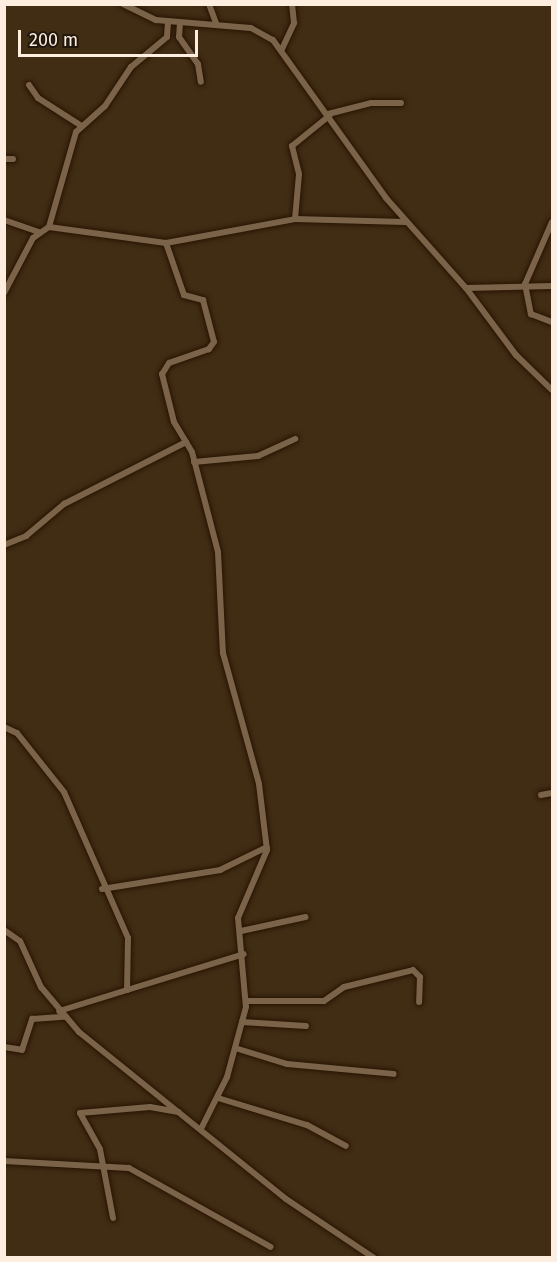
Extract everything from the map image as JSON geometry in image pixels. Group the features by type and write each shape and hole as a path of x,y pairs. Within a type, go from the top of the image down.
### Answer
{"street":[{"path":"123,4 168,22 216,23 258,31 282,49 405,222 466,288 516,355 552,390"},
{"path":"209,4 216,23"},
{"path":"282,49 294,23 292,4"},
{"path":"49,227 80,125 167,37 168,22"},
{"path":"180,23 179,37 196,60 201,82"},
{"path":"29,85 38,98 80,125"},
{"path":"295,219 299,174 292,146 328,115 370,103 401,103"},
{"path":"4,159 13,159"},
{"path":"4,293 38,232 49,227 166,243 295,219 405,222"},
{"path":"4,220 38,232"},
{"path":"552,222 525,284 531,314 552,322"},
{"path":"166,243 184,295 203,300 214,342 164,369 172,418 194,462 219,557 223,653 259,784 267,848 239,908 246,1001 242,1022 218,1098 202,1127"},
{"path":"466,288 525,284 552,286"},
{"path":"194,462 252,458 295,439"},
{"path":"4,545 27,536 64,504 186,442"},
{"path":"4,728 21,738 64,792 102,889 128,938 127,990"},
{"path":"541,795 552,793"},
{"path":"102,889 220,870 267,848"},
{"path":"241,931 306,917"},
{"path":"4,930 20,941 40,987 64,1017 202,1127 286,1199 375,1257"},
{"path":"59,1011 244,954"},
{"path":"246,1001 324,1001 344,987 413,970 420,977 419,1002"},
{"path":"4,1047 22,1050 32,1019 64,1017"},
{"path":"242,1022 306,1026"},
{"path":"235,1048 287,1064 393,1074"},
{"path":"218,1098 307,1125 346,1146"},
{"path":"113,1218 103,1163 84,1125 90,1110 150,1107 183,1113"},
{"path":"4,1161 103,1163 142,1174 271,1247"}]}
